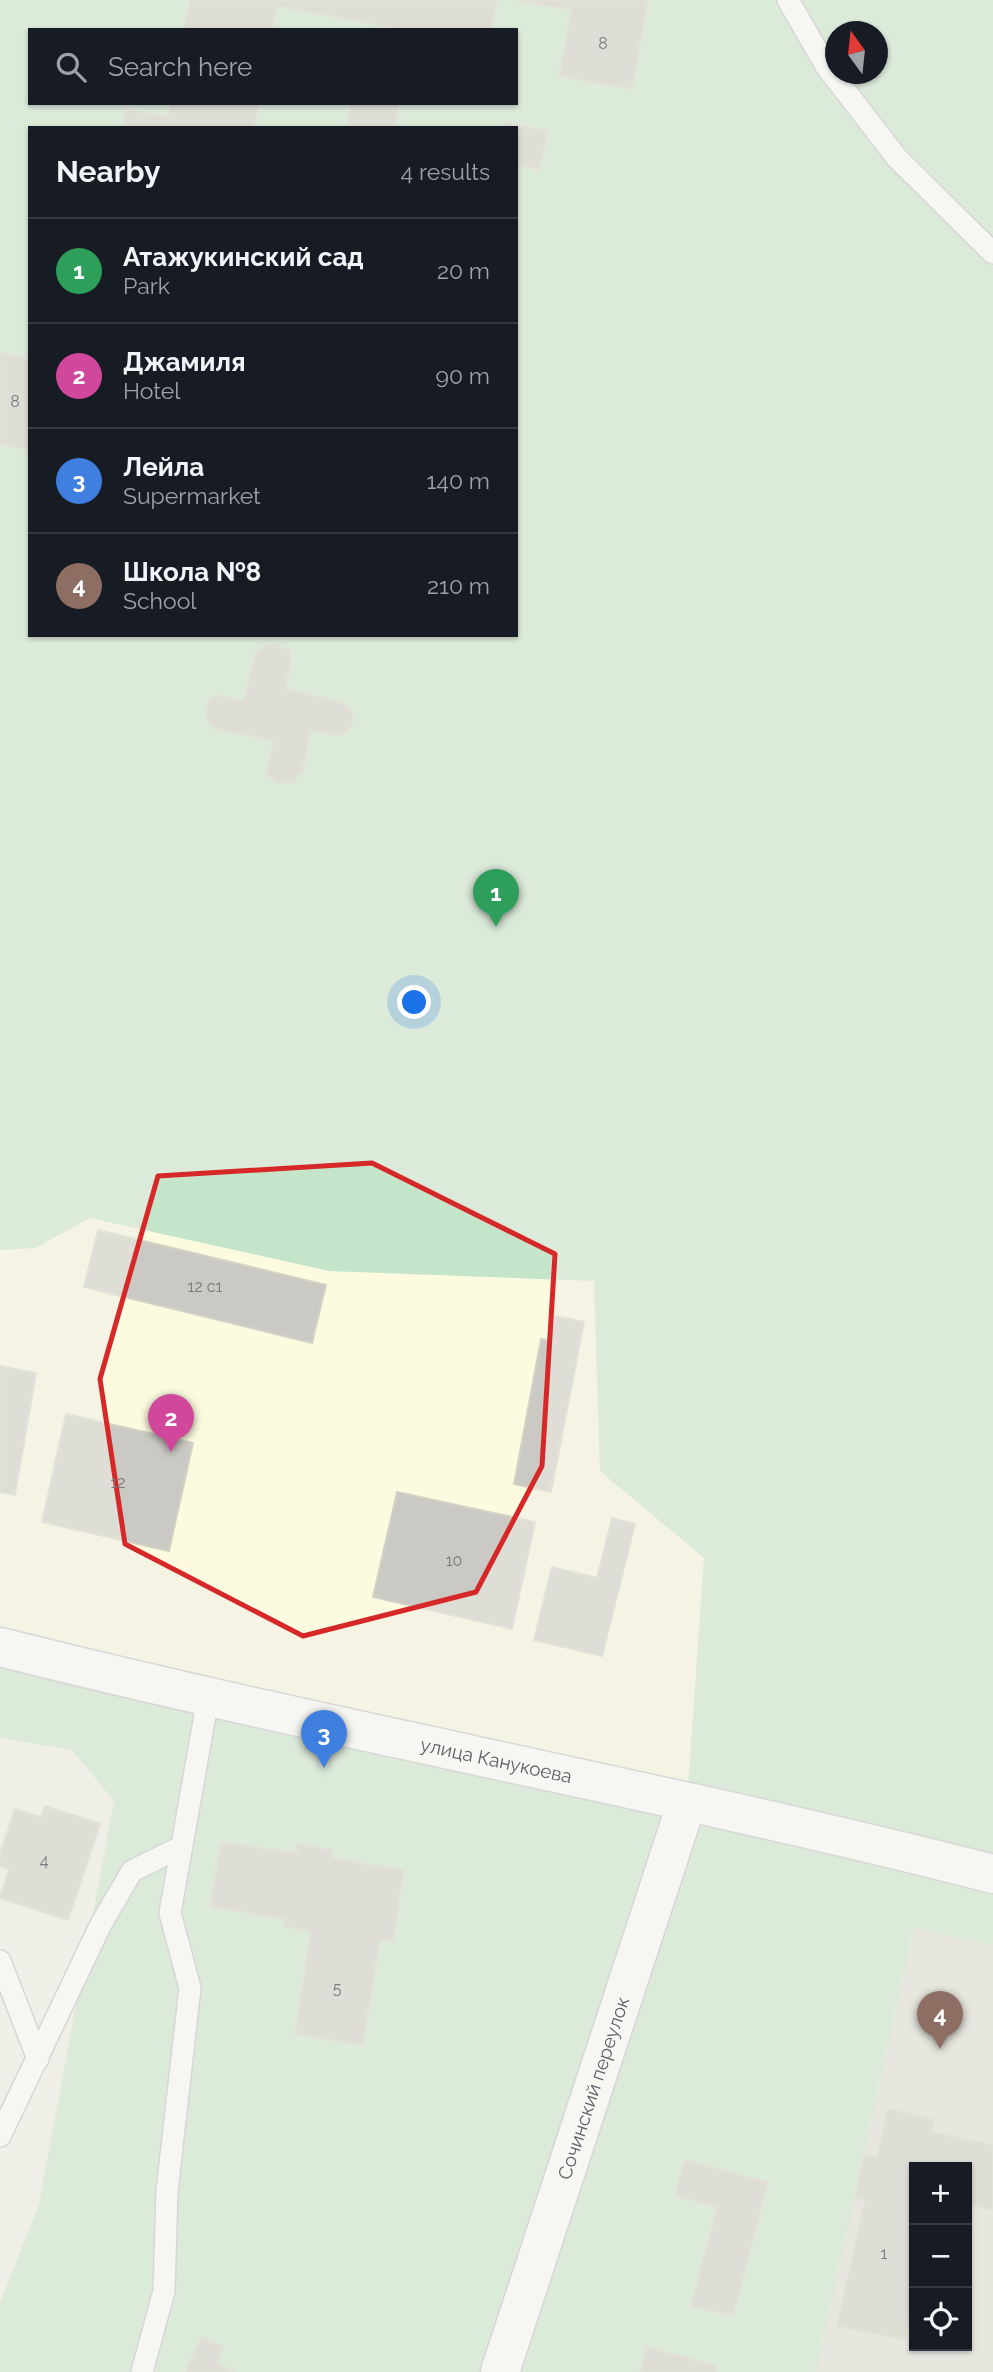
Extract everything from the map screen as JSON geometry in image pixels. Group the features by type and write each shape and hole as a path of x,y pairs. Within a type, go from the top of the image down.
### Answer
{"street":[{"name":"улица Канукоева","path":"0,1647 208,1698 687,1802 993,1874"},
{"name":"Сочинский переулок","path":"500,2372 687,1802"}],"lane":[{"path":"788,0 826,66 897,158 993,253"},
{"path":"142,2372 164,2291 167,2191 190,1988 170,1913 208,1698"},
{"path":"0,2136 101,1924 132,1871 181,1847"},
{"path":"0,1961 38,2059"}],"highlighted area":[{"path":"372,1163 555,1254 542,1466 476,1592 303,1636 125,1544 100,1379 158,1176"}],"shaded area":[{"path":"90,1218 329,1271 594,1281 600,1471 704,1558 687,1802 0,1647 0,1250 35,1248"},
{"path":"914,1928 993,1945 993,2372 816,2372"}],"green space":[{"path":"0,0 993,0 993,1945 914,1928 816,2372 0,2372 0,2303 39,2204 114,1801 72,1750 0,1738 0,1647 687,1801 704,1558 600,1471 594,1281 329,1271 90,1218 35,1248 0,1250"}],"building":[{"path":"190,0 497,0 491,28 394,28 277,6 272,28 184,28"},
{"path":"515,0 648,0 632,89 559,76 572,10"},
{"path":"170,105 259,105 254,126 123,126 126,109 168,117"},
{"path":"351,105 399,105 395,126 346,126"},
{"path":"507,123 548,131 539,170 518,165 518,126 506,126"},
{"path":"0,353 28,359 28,450 0,444"},
{"path":"276,644 290,651 291,663 286,689 341,702 353,712 352,725 341,736 310,730 303,771 293,782 279,784 266,774 274,741 213,728 206,716 208,701 218,695 244,701 255,655 265,645"},
{"path":"98,1230 326,1285 312,1343 84,1287"},
{"path":"555,1316 584,1322 551,1492 514,1484 541,1339 550,1341"},
{"path":"0,1366 36,1373 15,1495 0,1492"},
{"path":"66,1414 193,1443 169,1551 42,1522"},
{"path":"397,1492 535,1522 512,1629 373,1597"},
{"path":"612,1518 635,1524 602,1656 534,1640 552,1567 597,1578"},
{"path":"45,1806 100,1824 68,1920 0,1898 9,1869 0,1866 0,1854 15,1809 41,1817"},
{"path":"221,1842 296,1853 297,1844 333,1850 331,1858 404,1870 393,1941 380,1940 363,2045 295,2034 311,1931 284,1927 285,1919 210,1907"},
{"path":"888,2109 934,2119 931,2132 993,2145 993,2210 972,2205 972,2162 909,2162 909,2321 905,2340 837,2326 865,2200 855,2198 864,2154 877,2157"},
{"path":"684,2160 768,2182 733,2316 691,2306 717,2207 675,2196"},
{"path":"202,2337 223,2347 216,2363 235,2372 185,2372"},
{"path":"647,2347 717,2366 715,2372 640,2372"}],"place":[{"name":"Атажукинский сад","path":"496,927"},
{"name":"Джамиля","path":"171,1452"},
{"name":"Лейла","path":"324,1768"},
{"name":"Школа №8","path":"940,2049"}]}
